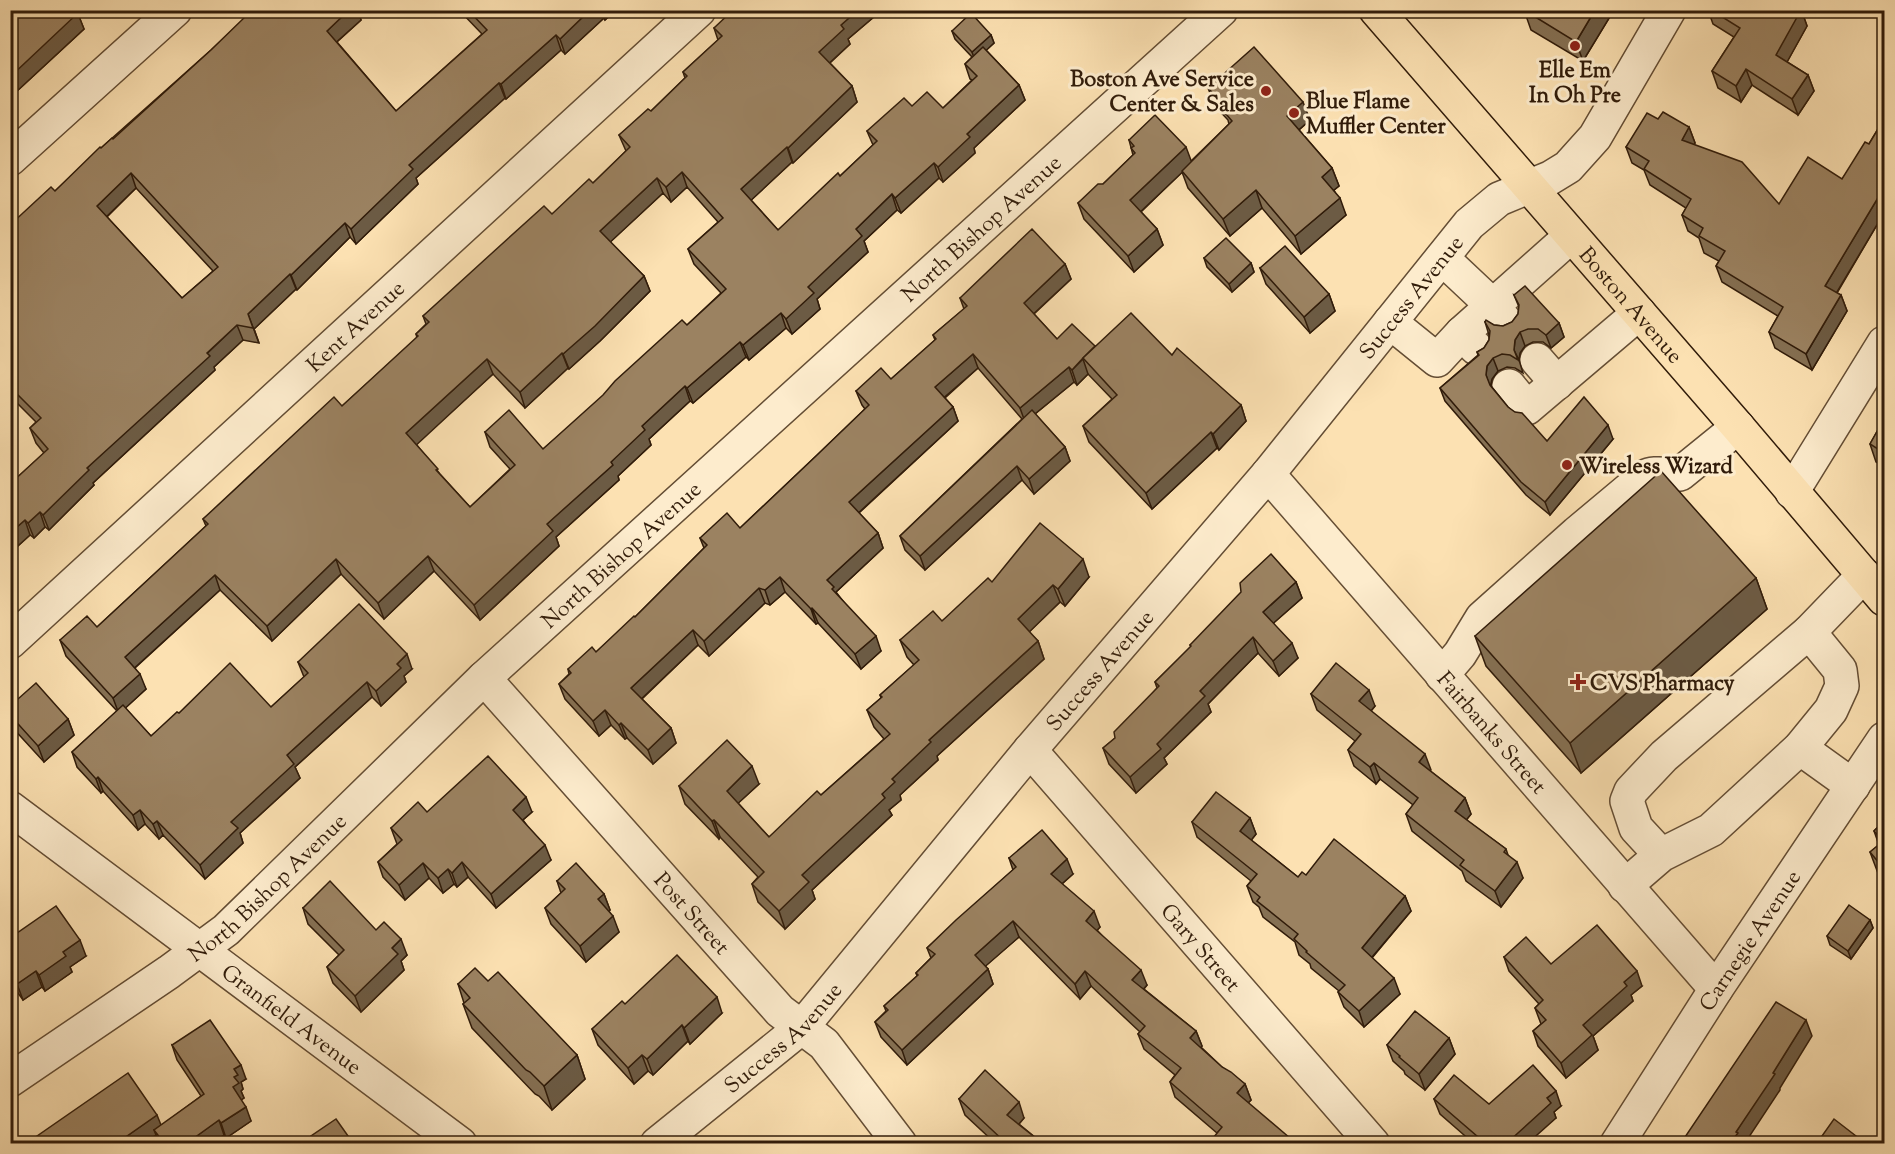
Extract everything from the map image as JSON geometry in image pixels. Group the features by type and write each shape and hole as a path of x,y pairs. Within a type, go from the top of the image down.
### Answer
{"main road":[{"name":"Boston Avenue","path":"1376,10 1874,587"}],"street":[{"path":"10,159 175,10"},
{"name":"Kent Avenue","path":"10,642 699,10"},
{"name":"North Bishop Avenue","path":"10,1080 226,930 484,678 1221,10"},
{"name":"Success Avenue","path":"657,1143 802,1027 1030,750 1268,474 1469,224 1499,199 1550,178 1569,167 1583,152 1595,137 1669,10"},
{"path":"1390,322 1437,360 1469,340 1571,236"},
{"path":"1442,258 1498,313"},
{"path":"1509,386 1527,408 1547,372 1639,313"},
{"path":"1792,492 1884,343"},
{"path":"1442,675 1460,654 1482,618 1577,533 1644,477 1652,473 1669,476 1680,474 1738,427"},
{"name":"Fairbanks Street","path":"1268,474 1716,989"},
{"path":"1661,855 1636,828 1627,801 1631,791 1664,756 1809,632 1874,587"},
{"path":"1625,886 1661,855 1711,830 1800,748 1831,710 1842,686 1840,670 1809,632"},
{"name":"Post Street","path":"484,678 780,1011 824,1044 900,1143"},
{"name":"Carnegie Avenue","path":"1617,1143 1716,989 1884,740"},
{"path":"1800,748 1853,786"},
{"name":"Gary Street","path":"1030,750 1373,1143"},
{"name":"Granfield Avenue","path":"10,808 460,1143"}],"building":[{"path":"10,10 76,10 78,13 10,77"},
{"path":"243,10 349,10 327,31 396,111 487,30 468,10 590,10 560,39 556,35 501,84 499,83 409,165 413,169 351,229 345,223 290,274 248,314 253,328 237,325 207,353 210,356 87,468 89,470 43,515 40,512 28,523 25,520 10,533 10,484 48,449 30,428 41,418 10,387 10,225 51,187 55,191 100,147 113,139 247,15","holes":["131,173 218,267 182,298 97,206"]},
{"path":"733,10 754,10 755,12 756,10 858,10 841,25 844,29 819,52 852,86 788,148 741,189 778,230 838,173 840,176 877,141 867,131 904,98 912,106 927,92 943,108 977,76 965,64 983,47 1019,85 967,134 970,137 938,167 934,163 895,198 892,194 856,229 862,236 808,287 814,293 786,319 781,313 743,345 740,342 687,388 685,386 642,426 645,430 611,462 613,465 547,524 553,531 474,605 428,556 378,603 336,559 267,626 215,575 125,657 140,674 113,698 60,640 87,616 97,627 208,524 203,519 334,397 342,406 418,336 416,334 429,322 423,316 544,206 552,214 589,179 593,183 630,147 619,135 648,109 651,111 687,76 683,72 722,36 714,28","holes":["682,172 723,218 688,249 726,289 687,325 682,320 543,449 509,410 485,432 515,465 470,507 406,433 487,359 520,392 595,326 644,276 600,231 657,178 666,187"]},
{"path":"1524,10 1595,10 1576,42"},
{"path":"1711,10 1801,10 1776,55 1808,75 1792,99 1746,69 1736,86 1712,71 1740,28"},
{"path":"971,13 991,35 972,52 952,31"},
{"path":"1254,47 1303,102 1287,116 1332,168 1322,177 1340,198 1295,236 1256,190 1223,219 1182,171 1232,121 1226,114 1229,110 1208,88"},
{"path":"1663,112 1689,127 1682,140 1742,162 1779,204 1808,157 1842,179 1865,142 1869,144 1884,119 1884,193 1881,197 1879,196 1825,286 1841,295 1806,354 1769,332 1783,307 1716,266 1725,251 1699,236 1703,228 1682,215 1691,199 1644,169 1649,161 1626,147 1647,113 1658,119"},
{"path":"1155,115 1186,147 1130,200 1157,229 1128,256 1078,203 1098,184 1103,184 1135,153 1131,148 1134,146 1129,140"},
{"path":"1032,229 1065,264 1024,303 1057,339 1072,324 1095,346 1072,370 1069,367 1020,408 973,354 935,387 953,407 849,502 878,533 827,580 834,587 832,589 876,636 855,654 780,577 765,590 759,588 704,641 693,630 631,688 671,728 648,750 605,710 593,721 559,684 571,673 568,669 592,647 596,652 635,617 707,545 700,538 727,513 740,528 815,457 869,405 856,391 881,368 891,379 936,339 933,335 967,306 960,298"},
{"path":"1226,238 1251,263 1229,284 1204,258"},
{"path":"1285,246 1329,294 1304,317 1260,268"},
{"path":"1525,286 1559,323 1546,335 1538,329 1520,332 1515,340 1514,350 1518,360 1510,355 1502,354 1493,358 1487,366 1486,375 1490,385 1508,407 1515,412 1522,413 1547,441 1584,397 1608,425 1545,502 1521,482 1440,388 1479,355 1477,352 1484,348 1489,340 1490,331 1486,320 1494,325 1503,326 1512,322 1518,314 1519,305 1514,295"},
{"path":"1131,313 1172,355 1177,348 1241,405 1213,434 1211,432 1146,493 1083,426 1117,395 1083,358"},
{"path":"1032,410 1065,447 1029,479 1017,466 920,556 900,536"},
{"path":"1884,419 1884,453 1870,444"},
{"path":"1661,471 1756,578 1570,743 1475,636"},
{"path":"1040,523 1083,559 1058,589 1053,585 1018,619 1038,641 929,740 931,742 892,779 895,782 882,794 885,798 802,875 809,882 779,911 752,884 764,872 679,786 727,740 752,766 727,791 769,837 817,791 821,795 890,734 867,710 882,697 880,695 919,660 900,640 933,611 942,621 988,578 992,582"},
{"path":"1271,554 1296,582 1263,612 1292,643 1273,661 1253,637 1200,691 1205,696 1157,744 1161,749 1130,777 1103,748 1115,738 1114,732 1159,686 1155,682 1241,592 1240,583"},
{"path":"359,604 407,654 397,664 401,668 376,691 367,682 287,755 294,764 231,822 238,828 200,865 157,821 153,824 140,810 133,815 72,752 123,705 151,736 177,712 179,713 230,663 271,707 308,673 298,662"},
{"path":"1336,663 1369,690 1359,701 1425,754 1419,762 1465,798 1455,811 1506,849 1504,852 1517,862 1495,891 1460,865 1464,860 1406,814 1418,798 1374,763 1370,767 1348,750 1361,734 1311,694"},
{"path":"36,683 68,719 38,746 10,715 10,706"},
{"path":"488,756 526,797 513,810 545,845 491,894 462,862 452,873 448,869 438,878 423,863 399,885 378,862 402,840 391,828 418,802 427,812"},
{"path":"1216,792 1250,818 1240,831 1298,877 1302,872 1306,875 1334,839 1405,896 1362,948 1394,978 1359,1011 1338,992 1345,985 1294,939 1298,934 1257,901 1260,897 1247,886 1257,874 1192,822"},
{"path":"1884,821 1884,869 1870,852 1883,841 1874,831"},
{"path":"1042,830 1067,859 1051,874 1094,911 1086,921 1141,970 1132,980 1196,1031 1190,1038 1245,1084 1237,1093 1290,1138 1287,1142 1289,1143 1209,1143 1222,1127 1170,1082 1181,1068 1138,1034 1145,1026 1085,971 1075,984 1013,921 975,955 988,969 902,1050 875,1022 888,1010 884,1006 918,975 916,973 935,954 927,948 1016,867 1009,858"},
{"path":"576,863 604,894 598,899 613,916 580,946 545,908 565,889 557,881"},
{"path":"330,881 376,930 384,922 401,939 392,948 398,954 355,996 327,967 344,950 303,908"},
{"path":"1849,905 1870,920 1848,951 1827,936"},
{"path":"56,906 80,940 63,952 66,956 39,975 36,971 17,984 10,974 10,938"},
{"path":"1597,925 1637,971 1624,982 1627,986 1583,1025 1592,1035 1561,1063 1533,1031 1546,1020 1535,1008 1543,1000 1504,957 1526,937 1551,964"},
{"path":"677,955 717,997 684,1028 682,1025 647,1059 642,1055 628,1068 592,1029 622,1001 625,1004"},
{"path":"475,968 488,981 498,972 577,1055 544,1086 463,1004 470,998 458,984"},
{"path":"1776,1002 1806,1020 1773,1073 1775,1074 1736,1132 1738,1133 1730,1143 1681,1143"},
{"path":"1415,1011 1449,1038 1419,1074 1387,1045"},
{"path":"210,1020 241,1065 234,1069 238,1075 234,1077 239,1083 233,1087 246,1107 221,1123 219,1120 187,1143 164,1143 154,1130 204,1094 172,1045"},
{"path":"1533,1065 1556,1091 1547,1098 1551,1103 1508,1142 1510,1143 1470,1143 1478,1137 1434,1099 1454,1075 1489,1104"},
{"path":"985,1070 1019,1102 1007,1115 1042,1143 1006,1143 959,1099"},
{"path":"128,1073 157,1115 117,1143 27,1143"},
{"path":"336,1119 353,1143 316,1143 311,1136"},
{"path":"1834,1119 1865,1143 1817,1143"}],"place":[{"name":"Elle Em In Oh Pre","path":"1575,46"},
{"name":"Boston Ave Service Center & Sales","path":"1266,91"},
{"name":"Blue Flame Muffler Center","path":"1294,113"},
{"name":"Wireless Wizard","path":"1567,465"},
{"name":"CVS Pharmacy","path":"1578,682"}]}
